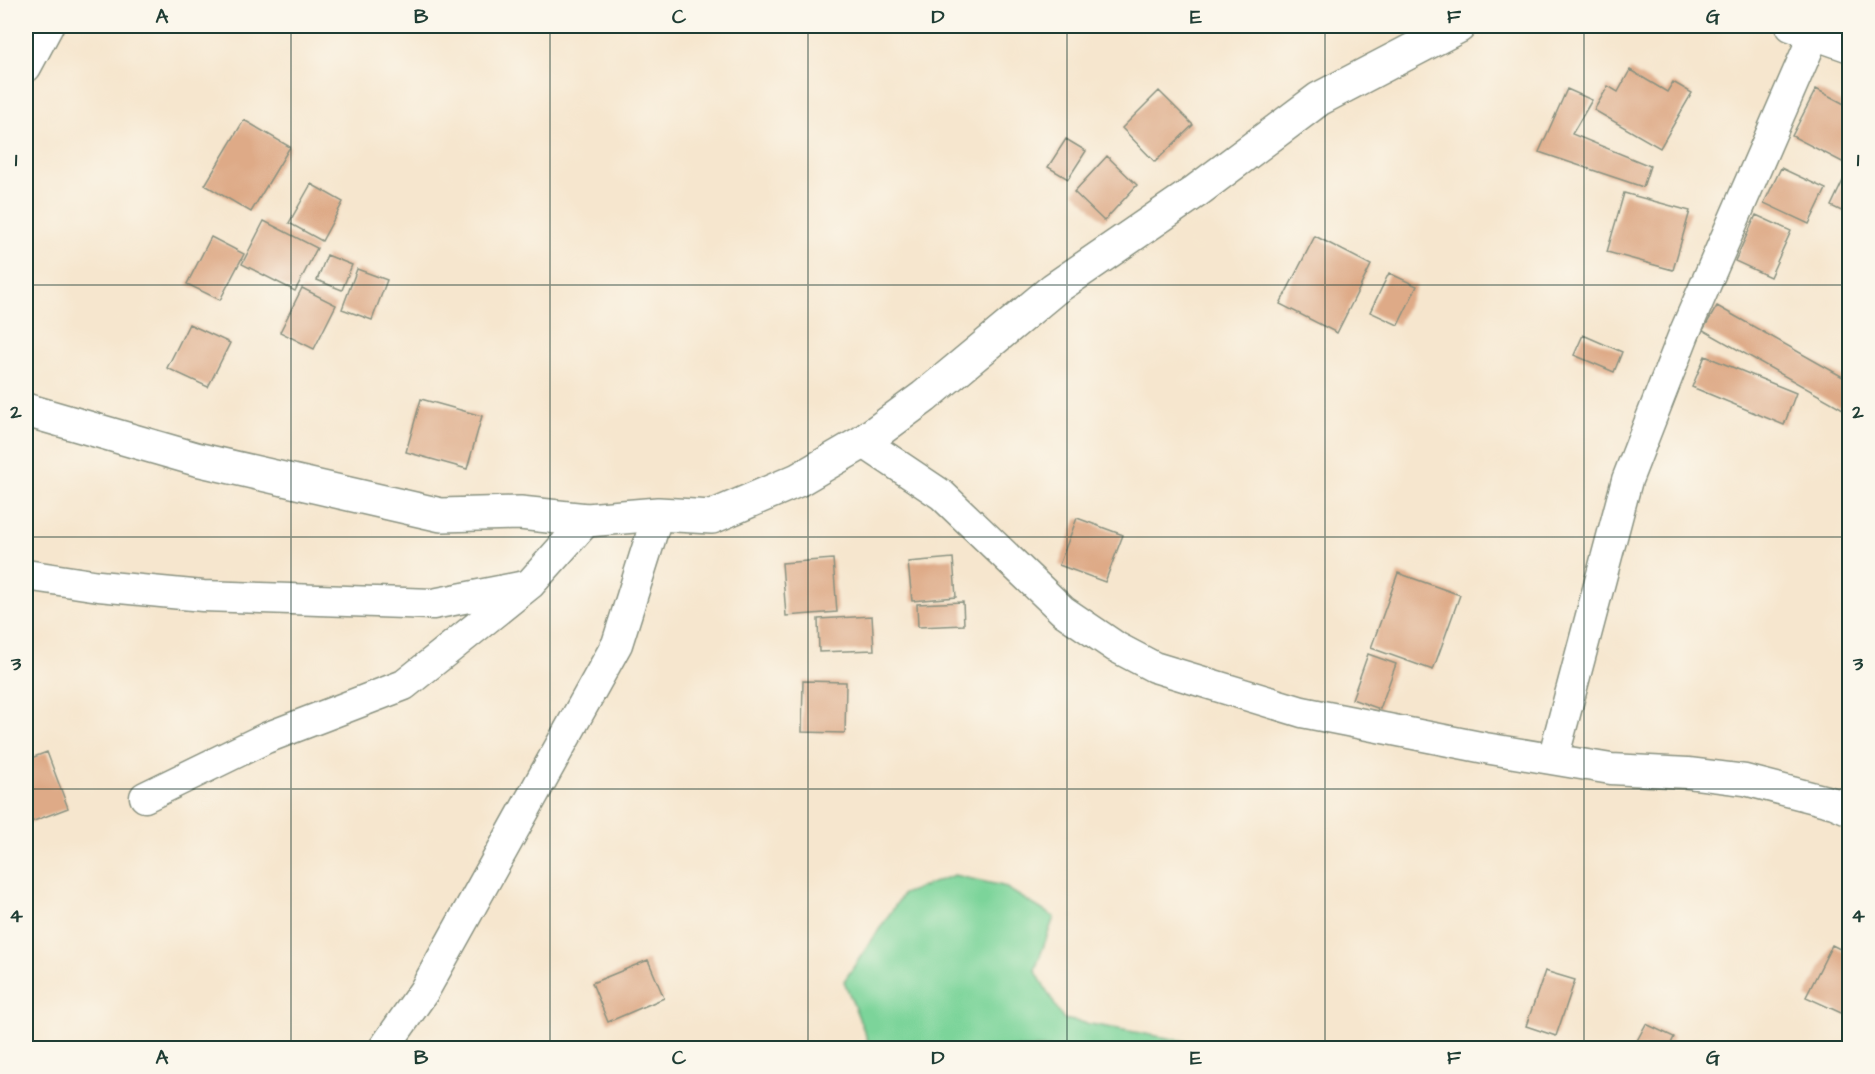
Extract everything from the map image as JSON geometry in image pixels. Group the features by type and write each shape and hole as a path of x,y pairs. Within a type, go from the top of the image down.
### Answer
{"main road":[{"path":"26,410 196,459 441,515 520,513 587,520 658,514 712,517 798,480 863,441 924,397 1054,289 1195,192 1319,99 1459,26"}],"street":[{"path":"26,67 48,26"},
{"path":"1552,759 1627,480 1803,30 1850,47"},
{"path":"863,441 942,495 1063,611 1116,647 1154,667 1302,712 1611,769 1688,773 1745,780 1834,803 1850,810"},
{"path":"384,1048 430,982 617,644 658,514"},
{"path":"145,797 266,738 404,685 530,584 587,520"},
{"path":"26,575 99,586 203,596 433,604 530,584"}],"green space":[{"path":"954,875 1003,886 1054,917 1035,970 1063,1019 1223,1048 871,1048 844,981 903,894"}],"building":[{"path":"1630,70 1667,92 1673,82 1692,93 1660,148 1594,110 1608,86 1618,92"},
{"path":"1567,89 1592,100 1572,134 1650,166 1643,187 1539,152"},
{"path":"1816,89 1850,107 1850,166 1792,136"},
{"path":"1159,91 1193,125 1155,162 1122,128"},
{"path":"244,120 290,147 251,212 205,185"},
{"path":"1066,139 1086,151 1068,179 1048,167"},
{"path":"1107,156 1137,185 1104,221 1074,192"},
{"path":"1850,166 1850,215 1831,206"},
{"path":"1781,168 1826,189 1809,224 1764,203"},
{"path":"311,184 343,202 322,241 289,223"},
{"path":"1624,193 1690,211 1673,270 1607,252"},
{"path":"1756,215 1791,231 1770,277 1735,261"},
{"path":"264,221 317,248 295,291 242,264"},
{"path":"1315,236 1371,265 1337,333 1280,304"},
{"path":"211,237 244,254 220,300 187,284"},
{"path":"26,238 34,242 26,261"},
{"path":"327,255 352,265 342,290 317,280"},
{"path":"357,269 387,280 372,320 342,309"},
{"path":"1389,273 1417,286 1398,325 1370,312"},
{"path":"302,288 336,305 314,349 280,332"},
{"path":"1717,306 1850,381 1850,413 1703,330"},
{"path":"189,324 230,343 208,387 167,368"},
{"path":"1583,335 1622,352 1614,372 1574,355"},
{"path":"1705,356 1796,393 1784,425 1692,387"},
{"path":"421,399 482,416 467,469 406,452"},
{"path":"1077,518 1123,535 1105,582 1059,565"},
{"path":"953,558 956,597 912,601 908,562"},
{"path":"833,559 837,612 786,616 782,563"},
{"path":"1398,573 1460,595 1433,670 1371,648"},
{"path":"963,602 964,625 918,627 917,604"},
{"path":"872,616 874,650 819,652 818,619"},
{"path":"1368,654 1396,664 1380,709 1352,699"},
{"path":"803,681 846,682 845,733 802,732"},
{"path":"47,752 68,808 26,824 26,760"},
{"path":"1832,945 1850,954 1850,1017 1806,997"},
{"path":"648,960 664,998 608,1022 592,983"},
{"path":"1545,971 1575,980 1556,1036 1526,1026"},
{"path":"1646,1024 1674,1037 1669,1048 1633,1048"}]}
